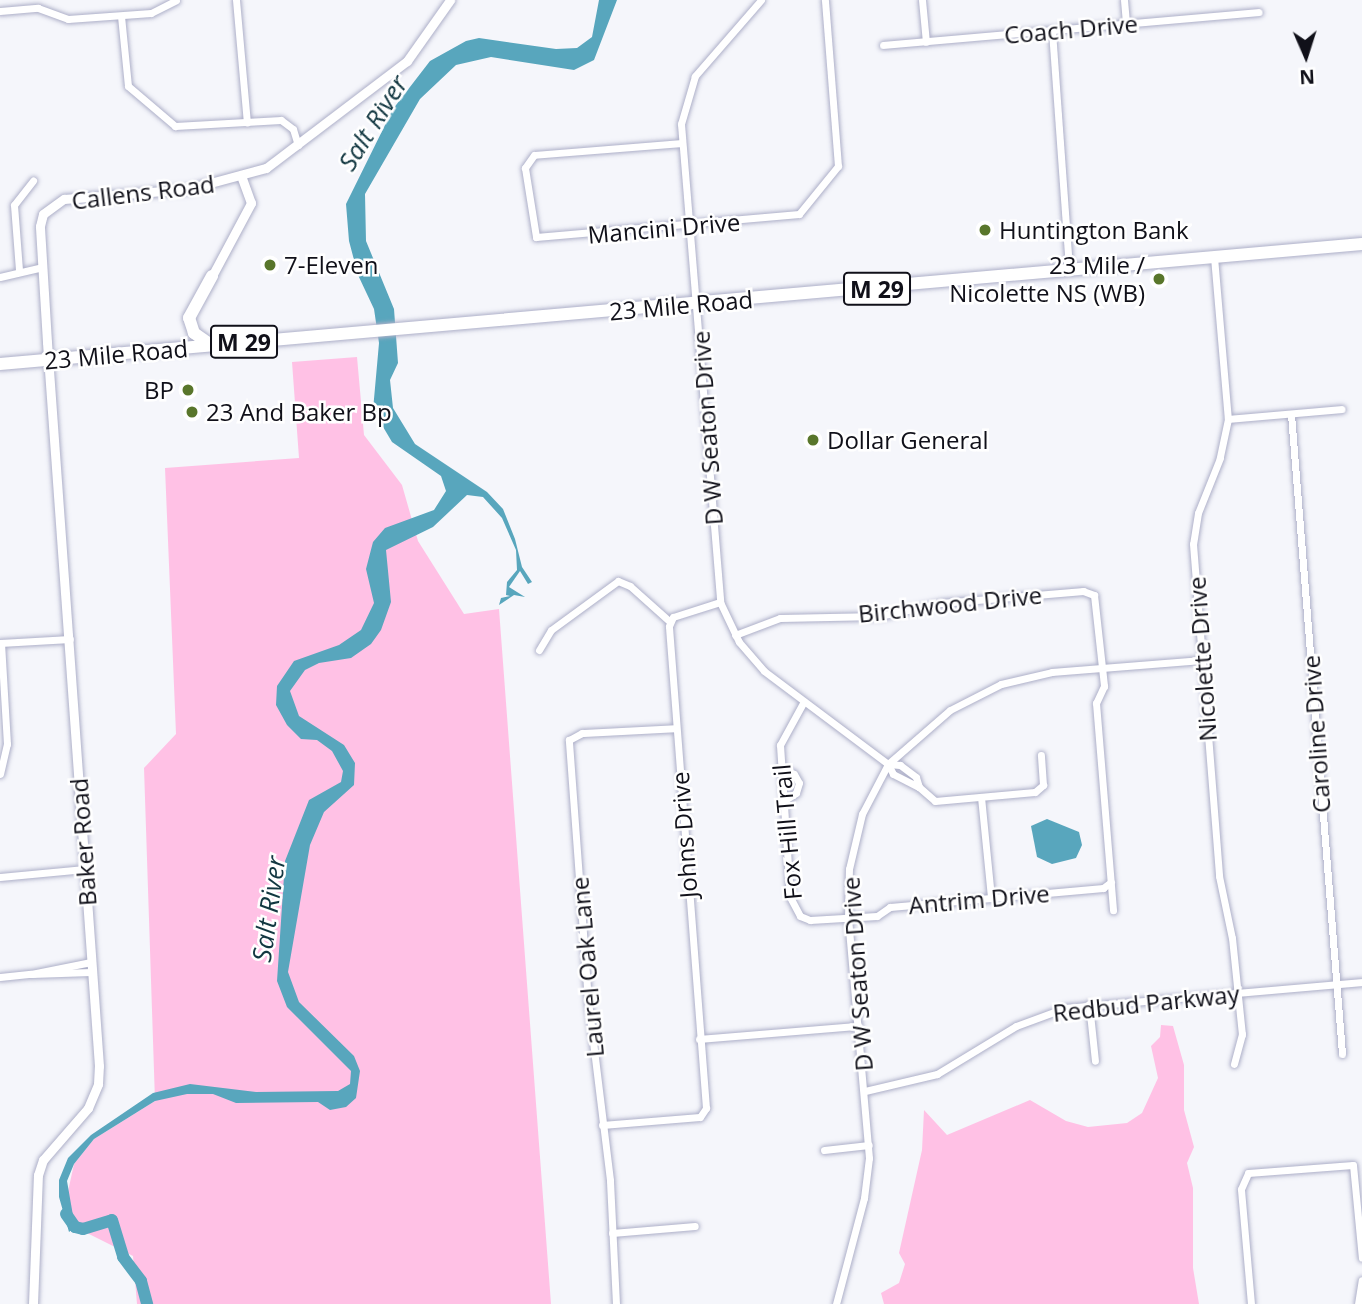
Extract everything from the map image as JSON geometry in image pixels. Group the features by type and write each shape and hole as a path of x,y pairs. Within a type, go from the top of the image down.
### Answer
{"main road":[{"name":"23 Mile Road","path":"0,364 1362,244"},
{"path":"212,276 189,322 194,333 212,345"}],"street":[{"path":"0,11 38,8 68,19 121,16 151,13 176,0"},
{"path":"236,0 247,123"},
{"name":"Callens Road","path":"48,360 40,226 48,206 64,200 188,189 242,178 298,145 407,61 450,0"},
{"name":"D W Seaton Drive","path":"761,0 695,76 684,108 682,143 698,303 720,601 735,635 764,671 803,703 888,764 855,837 848,919 869,1145 864,1198 836,1304"},
{"name":"Mancini Drive","path":"682,143 534,155 525,168 536,237 793,217 838,166 825,0"},
{"path":"922,0 926,42"},
{"path":"1124,0 1126,24"},
{"name":"Coach Drive","path":"883,45 1259,12"},
{"path":"121,16 126,79 136,95 178,127 285,121 298,145"},
{"path":"1052,31 1069,271"},
{"path":"212,276 251,203 242,178"},
{"path":"19,270 14,205 33,181"},
{"name":"Nicolette Drive","path":"1214,257 1228,419 1193,534 1219,876 1242,1043 1234,1064"},
{"path":"0,277 19,270 43,267"},
{"name":"Baker Road","path":"33,1304 38,1174 48,1154 88,1108 98,1084 70,639 48,360"},
{"path":"1228,419 1342,409"},
{"name":"Caroline Drive","path":"1291,414 1342,1054"},
{"path":"539,650 551,630 618,581 626,583 669,621 720,601"},
{"name":"Birchwood Drive","path":"735,635 774,619 879,616 941,603 1083,591 1097,599 1102,668"},
{"name":"Johns Drive","path":"602,1125 700,1117 706,1104 669,621"},
{"path":"0,774 7,744 1,643 70,639"},
{"path":"1041,755 1043,785 1039,790 935,801 919,787 893,774 888,764 934,722 980,693 1035,675 1202,660"},
{"path":"1102,668 1104,686 1096,703 1113,910"},
{"name":"Fox Hill Trail","path":"803,703 781,738 792,907 810,920 848,919"},
{"name":"Laurel Oak Lane","path":"616,1304 569,740 582,733 676,727"},
{"path":"781,768 794,774 799,783 796,793 783,801"},
{"path":"981,797 991,898"},
{"path":"0,877 85,869"},
{"name":"Antrim Drive","path":"848,919 877,916 890,908 1103,888 1111,882"},
{"path":"0,977 91,967"},
{"name":"Redbud Parkway","path":"865,1091 937,1074 1038,1015 1089,1004 1362,982"},
{"path":"1089,1004 1095,1061"},
{"path":"699,1039 858,1026"},
{"path":"824,1150 869,1145"},
{"path":"1251,1304 1243,1177 1254,1171 1353,1165 1362,1258"},
{"path":"612,1233 695,1226"},
{"path":"1358,1304 1362,1280"}],"shaded area":[{"path":"357,357 364,435 402,485 418,541 464,614 499,609 551,1304 137,1304 133,1256 75,1227 67,1196 74,1164 94,1139 155,1101 144,768 176,734 165,468 299,458 292,362"},
{"path":"1161,1025 1173,1026 1184,1065 1184,1110 1194,1147 1187,1163 1193,1188 1193,1268 1199,1304 884,1304 881,1293 899,1283 905,1264 899,1253 922,1150 924,1110 947,1135 1030,1100 1066,1121 1088,1127 1127,1123 1142,1113 1158,1078 1151,1046 1160,1037"}],"water":[{"path":"599,0 617,0 594,60 574,70 491,57 456,65 420,99 365,194 366,241 394,309 398,363 390,380 393,408 415,444 487,492 503,509 522,567 532,582 528,584 520,571 509,587 525,597 514,595 499,605 501,598 510,596 506,595 507,582 517,570 516,550 502,518 483,497 467,495 433,527 386,550 391,602 381,630 371,644 351,658 319,663 305,670 290,691 299,716 344,745 355,763 354,785 324,812 310,845 288,972 299,1002 354,1056 360,1071 356,1098 346,1107 330,1110 318,1102 236,1103 213,1094 187,1094 155,1101 94,1139 74,1164 67,1181 75,1227 69,1232 59,1197 59,1180 68,1158 91,1135 153,1093 190,1084 256,1092 338,1091 350,1084 351,1071 287,1007 277,981 285,861 309,800 341,782 343,771 332,751 317,740 301,739 287,725 276,705 277,686 294,661 339,645 361,630 374,603 366,569 373,542 385,528 434,510 446,491 441,476 392,442 373,410 379,343 374,309 358,275 349,241 346,204 393,109 430,61 466,41 479,38 556,49 577,48 592,37"},
{"path":"1047,819 1079,832 1082,845 1076,858 1052,864 1037,857 1031,826"}],"waterway":[{"name":"Salt River","path":"66,1214 75,1227 83,1229 112,1220 123,1257 141,1281 147,1304"}],"place":[{"name":"Huntington Bank","path":"985,230"},
{"name":"7-Eleven","path":"270,265"},
{"name":"23 Mile / Nicolette NS (WB)","path":"1159,279"},
{"name":"BP","path":"188,390"},
{"name":"23 And Baker Bp","path":"192,412"},
{"name":"Dollar General","path":"813,440"}]}
